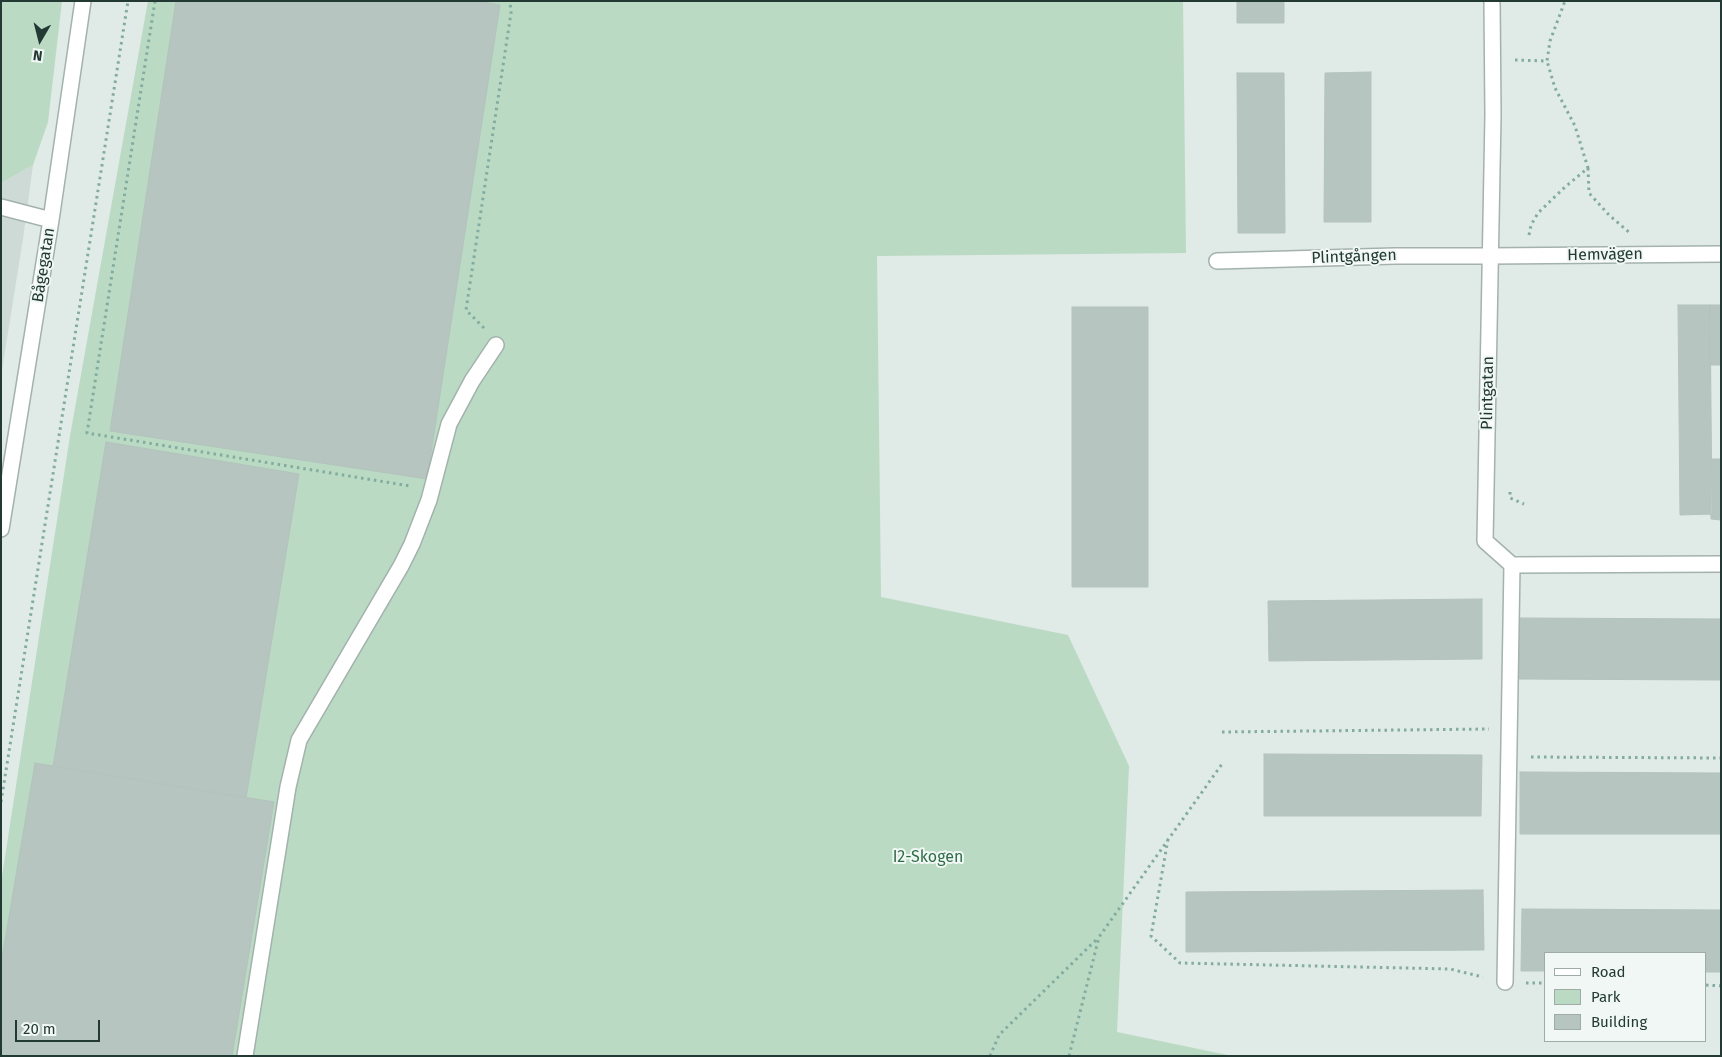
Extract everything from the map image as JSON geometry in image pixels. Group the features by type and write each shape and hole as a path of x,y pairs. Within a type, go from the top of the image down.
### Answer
{"street":[{"name":"Bågegatan","path":"1,529 51,220 83,1"},
{"name":"Plintgatan","path":"1492,1 1485,541 1512,565"},
{"path":"1,207 51,220"},
{"name":"Hemvägen","path":"1490,256 1721,254"},
{"name":"Plintgången","path":"1217,261 1395,256 1490,256"},
{"path":"245,1056 288,787 299,740 401,566 432,489 449,424 472,382 496,345"},
{"path":"1505,982 1512,565 1721,564"}],"path":[{"path":"1,802 128,1"},
{"path":"155,1 87,433 432,489"},
{"path":"496,345 491,334 466,310 509,22 510,1"},
{"path":"1492,60 1546,61 1550,41 1565,1"},
{"path":"1588,168 1589,194 1609,216 1656,255"},
{"path":"1222,732 1510,729"},
{"path":"1509,757 1721,758"},
{"path":"990,1056 999,1035 1099,937 1222,764"},
{"path":"1168,839 1151,936 1180,964 1450,969 1505,982 1544,983"},
{"path":"1069,1056 1099,937"},
{"path":"1707,985 1721,986"}],"shaded area":[{"path":"33,165 23,239 1,376 1,183"}],"green space":[{"path":"1,1 62,1 48,122 33,165 1,183"},
{"name":"I2-Skogen","path":"148,1 1183,1 1186,253 877,256 881,597 1068,635 1129,766 1117,1032 1232,1056 1,1056 1,883 70,436"}],"building":[{"path":"176,1 477,1 500,5 427,479 110,431"},
{"path":"1237,1 1284,1 1284,23 1237,23"},
{"path":"1371,72 1371,222 1324,222 1325,73"},
{"path":"1237,73 1284,73 1285,233 1238,233"},
{"path":"1678,305 1710,305 1712,514 1680,515"},
{"path":"1710,305 1721,305 1721,365 1710,365"},
{"path":"1072,307 1148,307 1148,587 1072,587"},
{"path":"106,442 299,474 246,798 53,766"},
{"path":"1711,459 1721,459 1721,520 1711,519"},
{"path":"1482,599 1482,659 1269,661 1268,601"},
{"path":"1518,618 1721,619 1721,680 1517,679"},
{"path":"1264,754 1482,755 1481,816 1264,816"},
{"path":"35,763 274,802 232,1056 1,1056 1,964"},
{"path":"1520,772 1721,773 1721,834 1520,834"},
{"path":"1483,890 1484,950 1186,952 1186,892"},
{"path":"1522,909 1721,910 1721,972 1707,972 1707,952 1544,952 1544,971 1521,971"}]}
